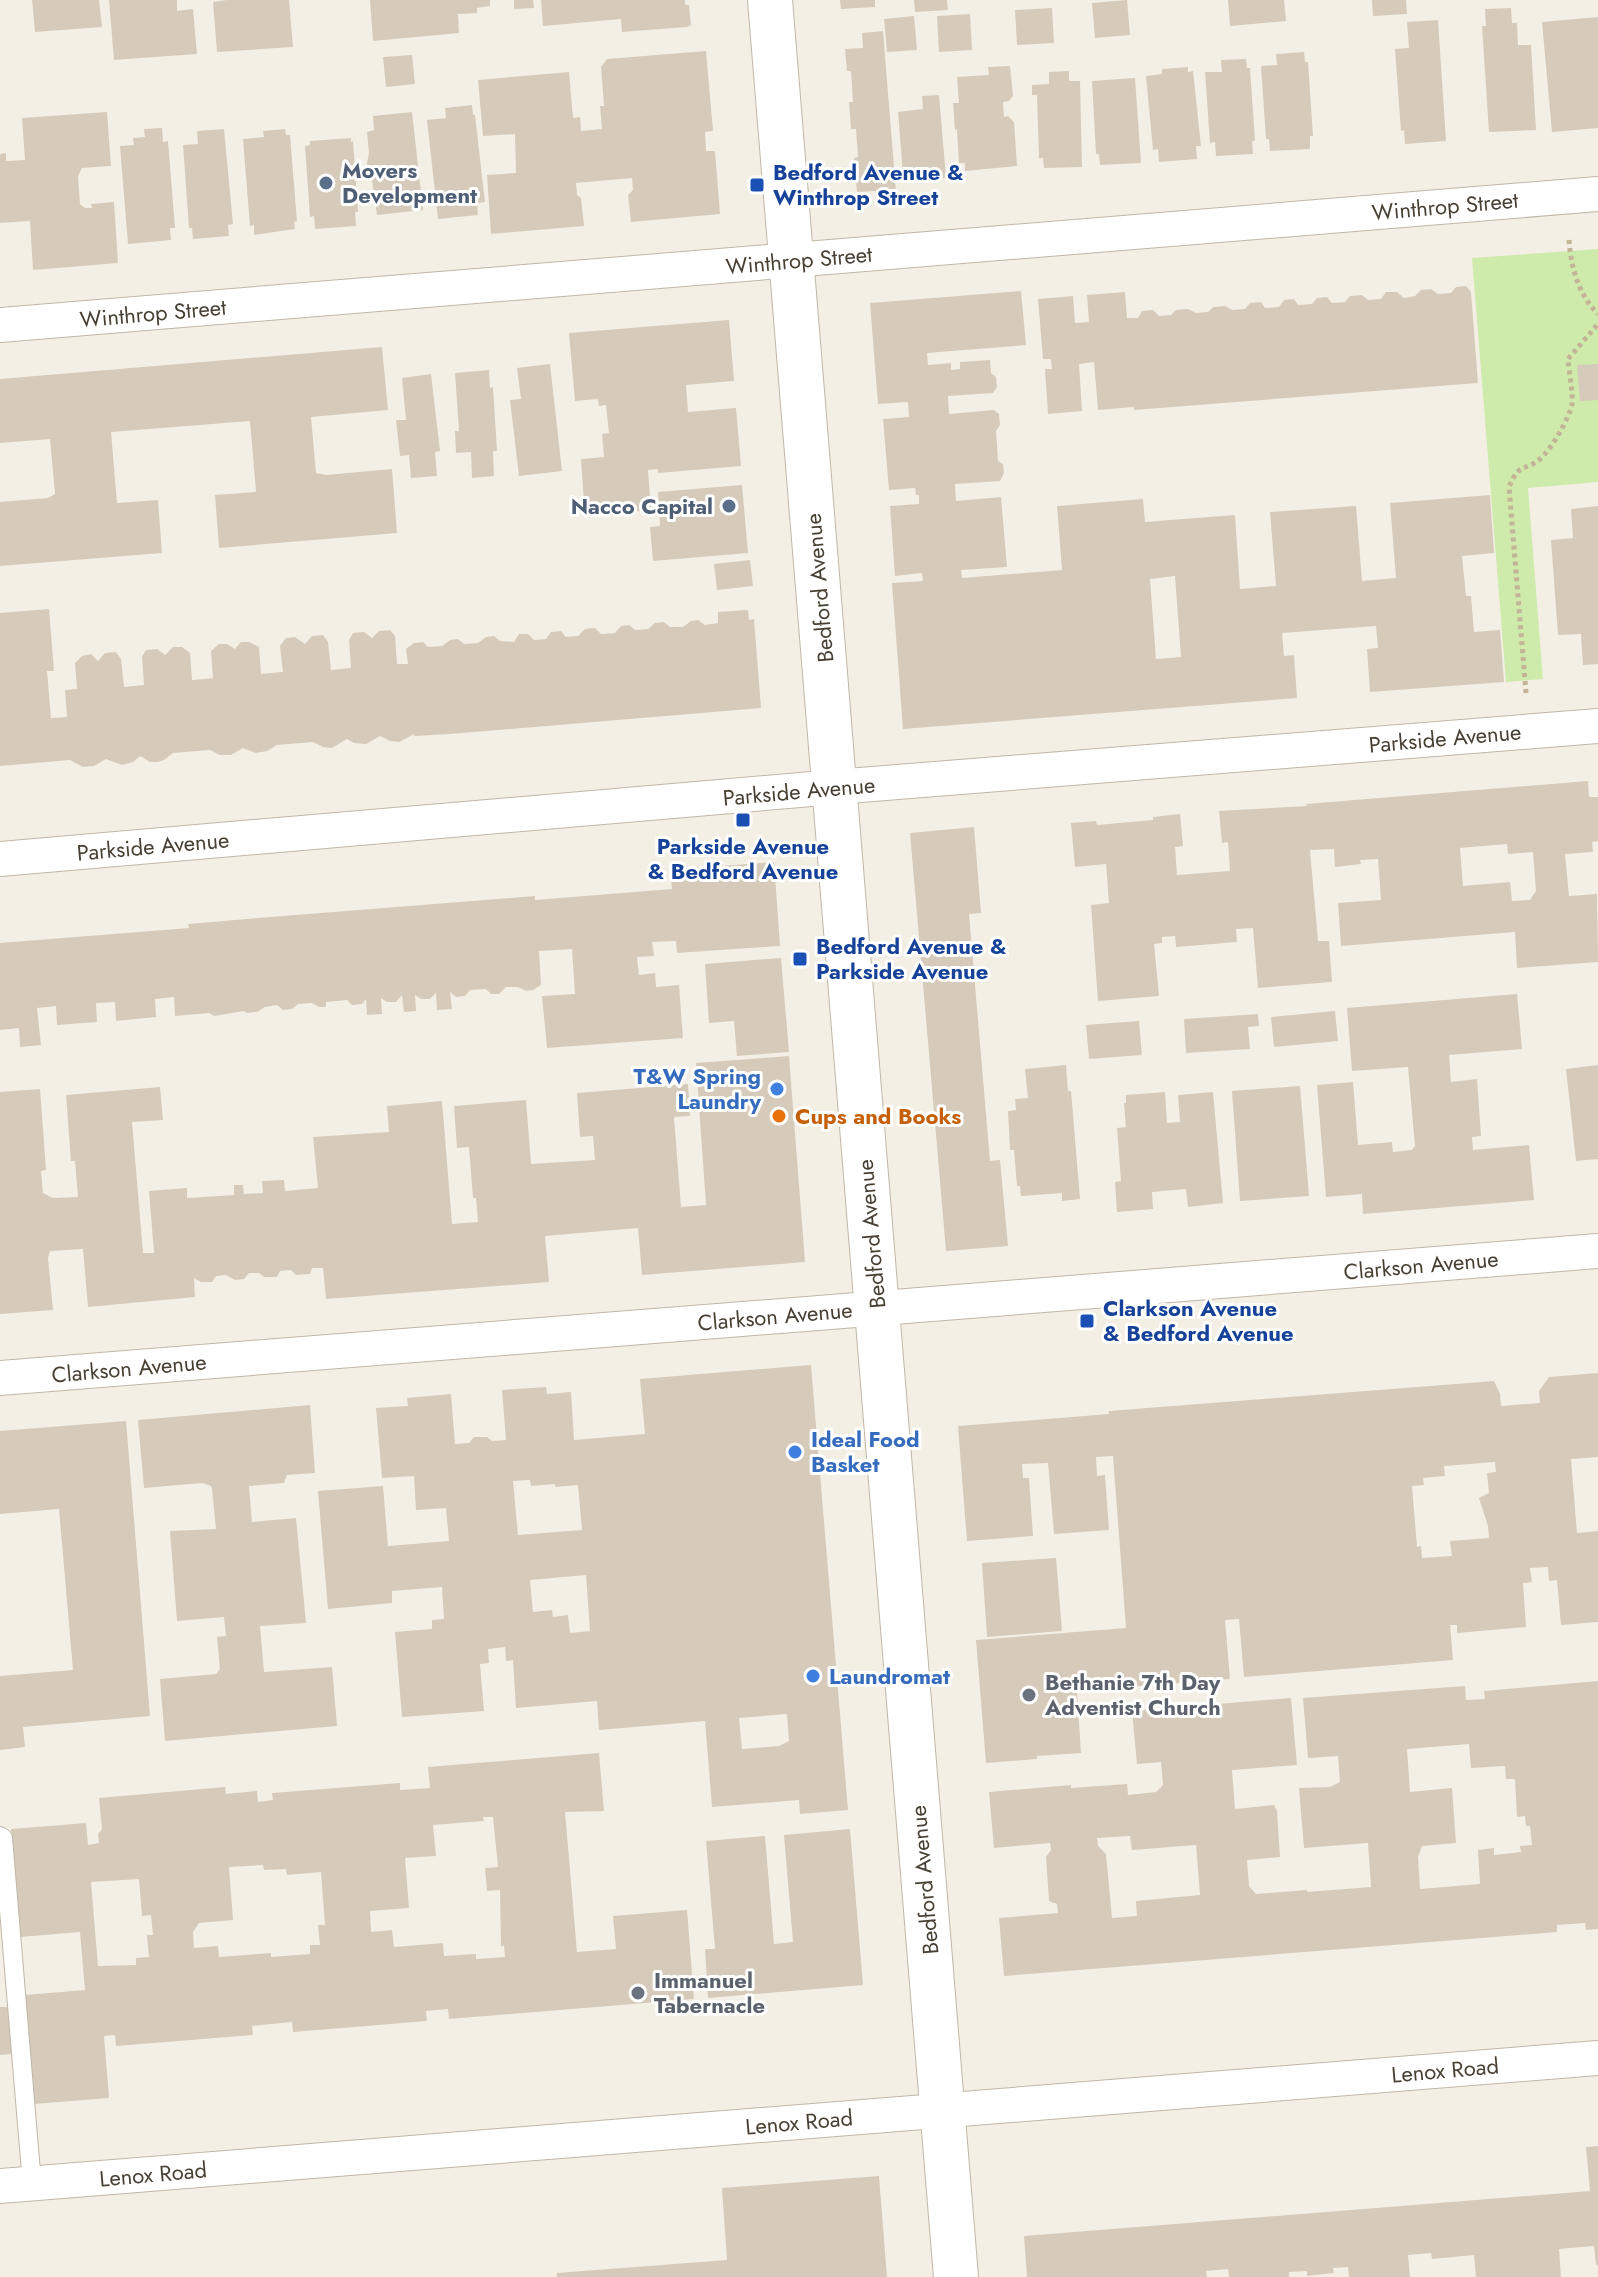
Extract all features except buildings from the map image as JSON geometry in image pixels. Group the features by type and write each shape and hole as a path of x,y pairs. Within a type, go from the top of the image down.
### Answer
{"street":[{"name":"Bedford Avenue","path":"770,0 956,2277"},
{"name":"Winthrop Street","path":"0,325 1598,194"},
{"name":"Parkside Avenue","path":"0,859 835,787 1598,726"},
{"name":"Clarkson Avenue","path":"0,1378 1598,1251"},
{"name":"Lenox Road","path":"16,2185 1598,2058"}],"lane":[{"path":"0,1836 3,1838 16,2185"}],"path":[{"path":"1569,240 1571,263 1578,284 1589,306 1598,314"},
{"path":"1526,693 1509,487 1514,475 1523,466 1539,460 1553,443 1572,406 1568,359 1598,324"}],"green space":[{"path":"1598,249 1598,482 1528,488 1543,679 1506,682 1472,258"}],"place":[{"name":"Movers Development","path":"326,183"},
{"name":"Bedford Avenue & Winthrop Street","path":"757,185"},
{"name":"Nacco Capital","path":"729,506"},
{"name":"Parkside Avenue & Bedford Avenue","path":"743,820"},
{"name":"Bedford Avenue & Parkside Avenue","path":"800,959"},
{"name":"T&W Spring Laundry","path":"777,1089"},
{"name":"Cups and Books","path":"779,1116"},
{"name":"Clarkson Avenue & Bedford Avenue","path":"1087,1321"},
{"name":"Ideal Food Basket","path":"795,1452"},
{"name":"Laundromat","path":"813,1676"},
{"name":"Bethanie 7th Day Adventist Church","path":"1029,1695"},
{"name":"Immanuel Tabernacle","path":"638,1993"}]}
